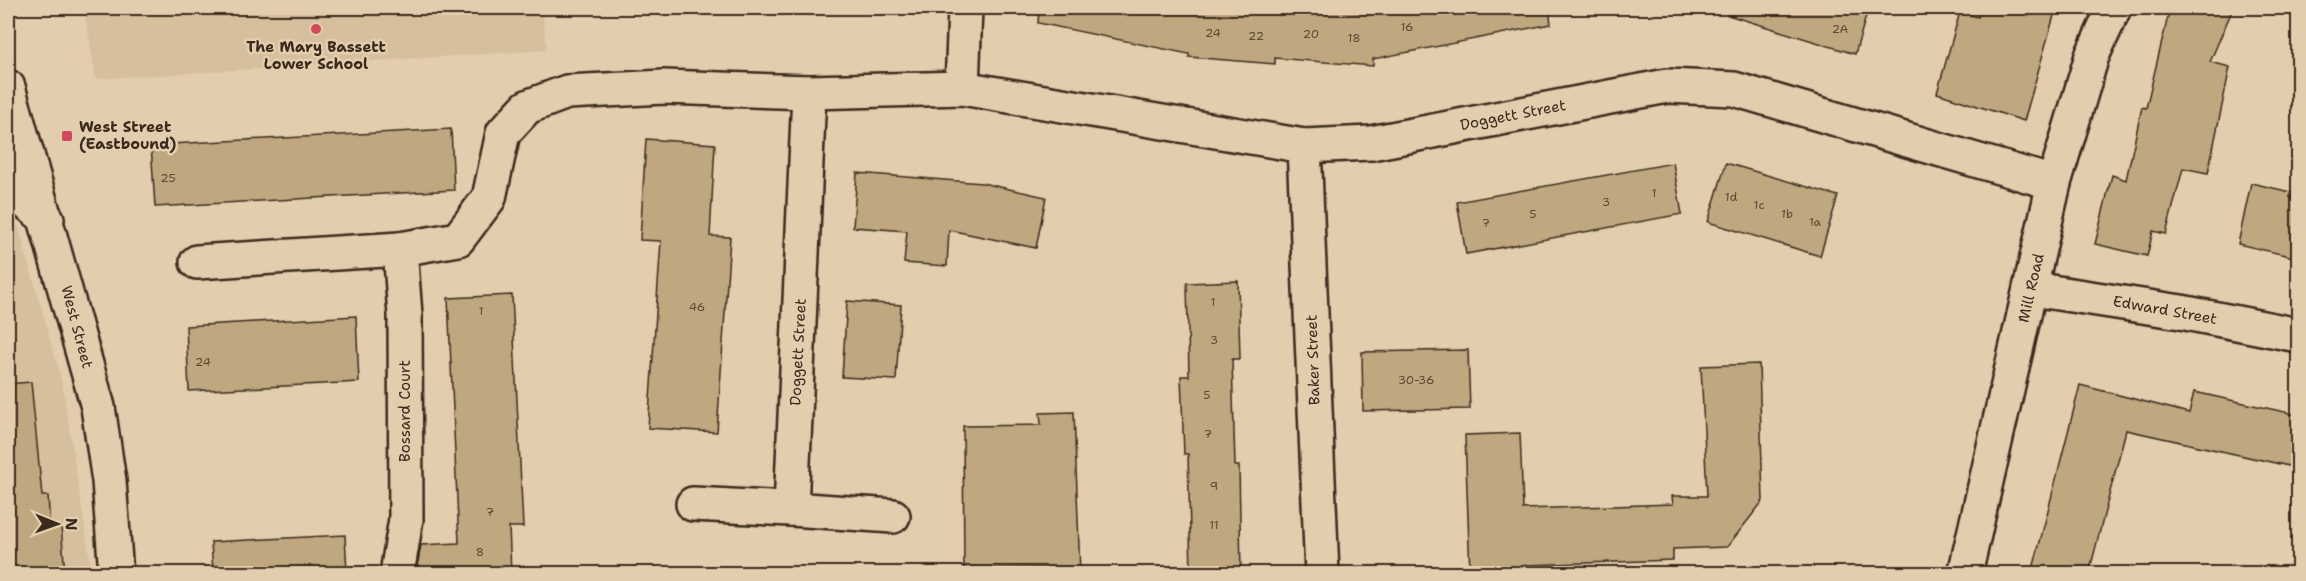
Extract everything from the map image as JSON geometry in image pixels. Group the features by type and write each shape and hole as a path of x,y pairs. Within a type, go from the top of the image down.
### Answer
{"street":[{"path":"962,88 965,8"},
{"name":"Mill Road","path":"1965,573 2032,289 2054,183 2092,56 2114,8"},
{"name":"Doggett Street","path":"400,249 458,239 489,198 503,134 527,107 567,92 664,87 809,92 962,88 1304,146 1371,142 1667,86 1734,89 2054,183"},
{"name":"West Street","path":"8,87 47,219 98,407 109,481 116,573"},
{"name":"Doggett Street","path":"791,510 809,92"},
{"name":"Baker Street","path":"1304,146 1322,573"},
{"path":"8,188 47,219"},
{"path":"197,262 400,249"},
{"name":"Bossard Court","path":"397,573 406,519 405,315 400,249"},
{"name":"Edward Street","path":"2032,289 2181,312 2298,335"},
{"path":"693,504 893,516"}],"shaded area":[{"name":"The Mary Bassett Lower School","path":"84,8 542,8 547,50 96,79"},
{"path":"8,190 62,382 92,573 8,573"}],"building":[{"path":"1039,8 1229,8 1291,12 1292,8 1306,8 1383,14 1382,8 1549,8 1551,24 1373,59 1373,66 1275,58 1275,64 1189,57 1189,54 1038,23"},
{"path":"1730,8 1837,8 1866,16 1855,54 1728,15"},
{"path":"1981,8 2037,8 2055,12 2024,121 1937,93 1960,12 1978,17"},
{"path":"2170,8 2233,8 2210,62 2230,67 2208,173 2183,168 2166,234 2153,231 2147,256 2095,244 2112,175 2126,180 2142,107 2146,108"},
{"path":"451,129 454,190 155,207 151,145"},
{"path":"646,139 715,144 710,236 730,237 717,432 648,428 661,241 640,240"},
{"path":"1673,163 1682,214 1466,254 1457,202"},
{"path":"1726,163 1838,196 1820,256 1708,222"},
{"path":"857,173 982,183 1046,197 1036,248 949,230 947,266 904,263 907,231 853,227"},
{"path":"2251,183 2291,192 2290,197 2298,198 2298,258 2238,244"},
{"path":"1238,281 1240,359 1232,359 1235,466 1239,466 1241,573 1191,573 1188,454 1184,454 1181,376 1189,376 1187,283"},
{"path":"512,295 523,527 509,527 511,573 416,573 421,545 459,543 448,298"},
{"path":"847,301 901,305 896,380 842,377"},
{"path":"356,316 359,382 189,391 186,326"},
{"path":"1468,350 1470,409 1363,411 1362,352"},
{"path":"1759,364 1763,501 1727,547 1673,549 1673,560 1525,565 1524,573 1470,573 1465,435 1520,433 1523,509 1673,504 1672,496 1707,496 1701,366"},
{"path":"31,382 42,496 48,496 50,527 61,526 65,573 8,573 8,384"},
{"path":"2080,385 2189,413 2194,392 2298,415 2298,454 2293,452 2289,466 2126,430 2089,573 2032,573"},
{"path":"1074,412 1080,573 1046,573 1046,568 964,569 963,426 1041,425 1040,413"},
{"path":"345,535 347,573 213,573 211,542"}],"place":[{"name":"The Mary Bassett Lower School","path":"316,29"},
{"name":"West Street (Eastbound)","path":"67,136"}]}
